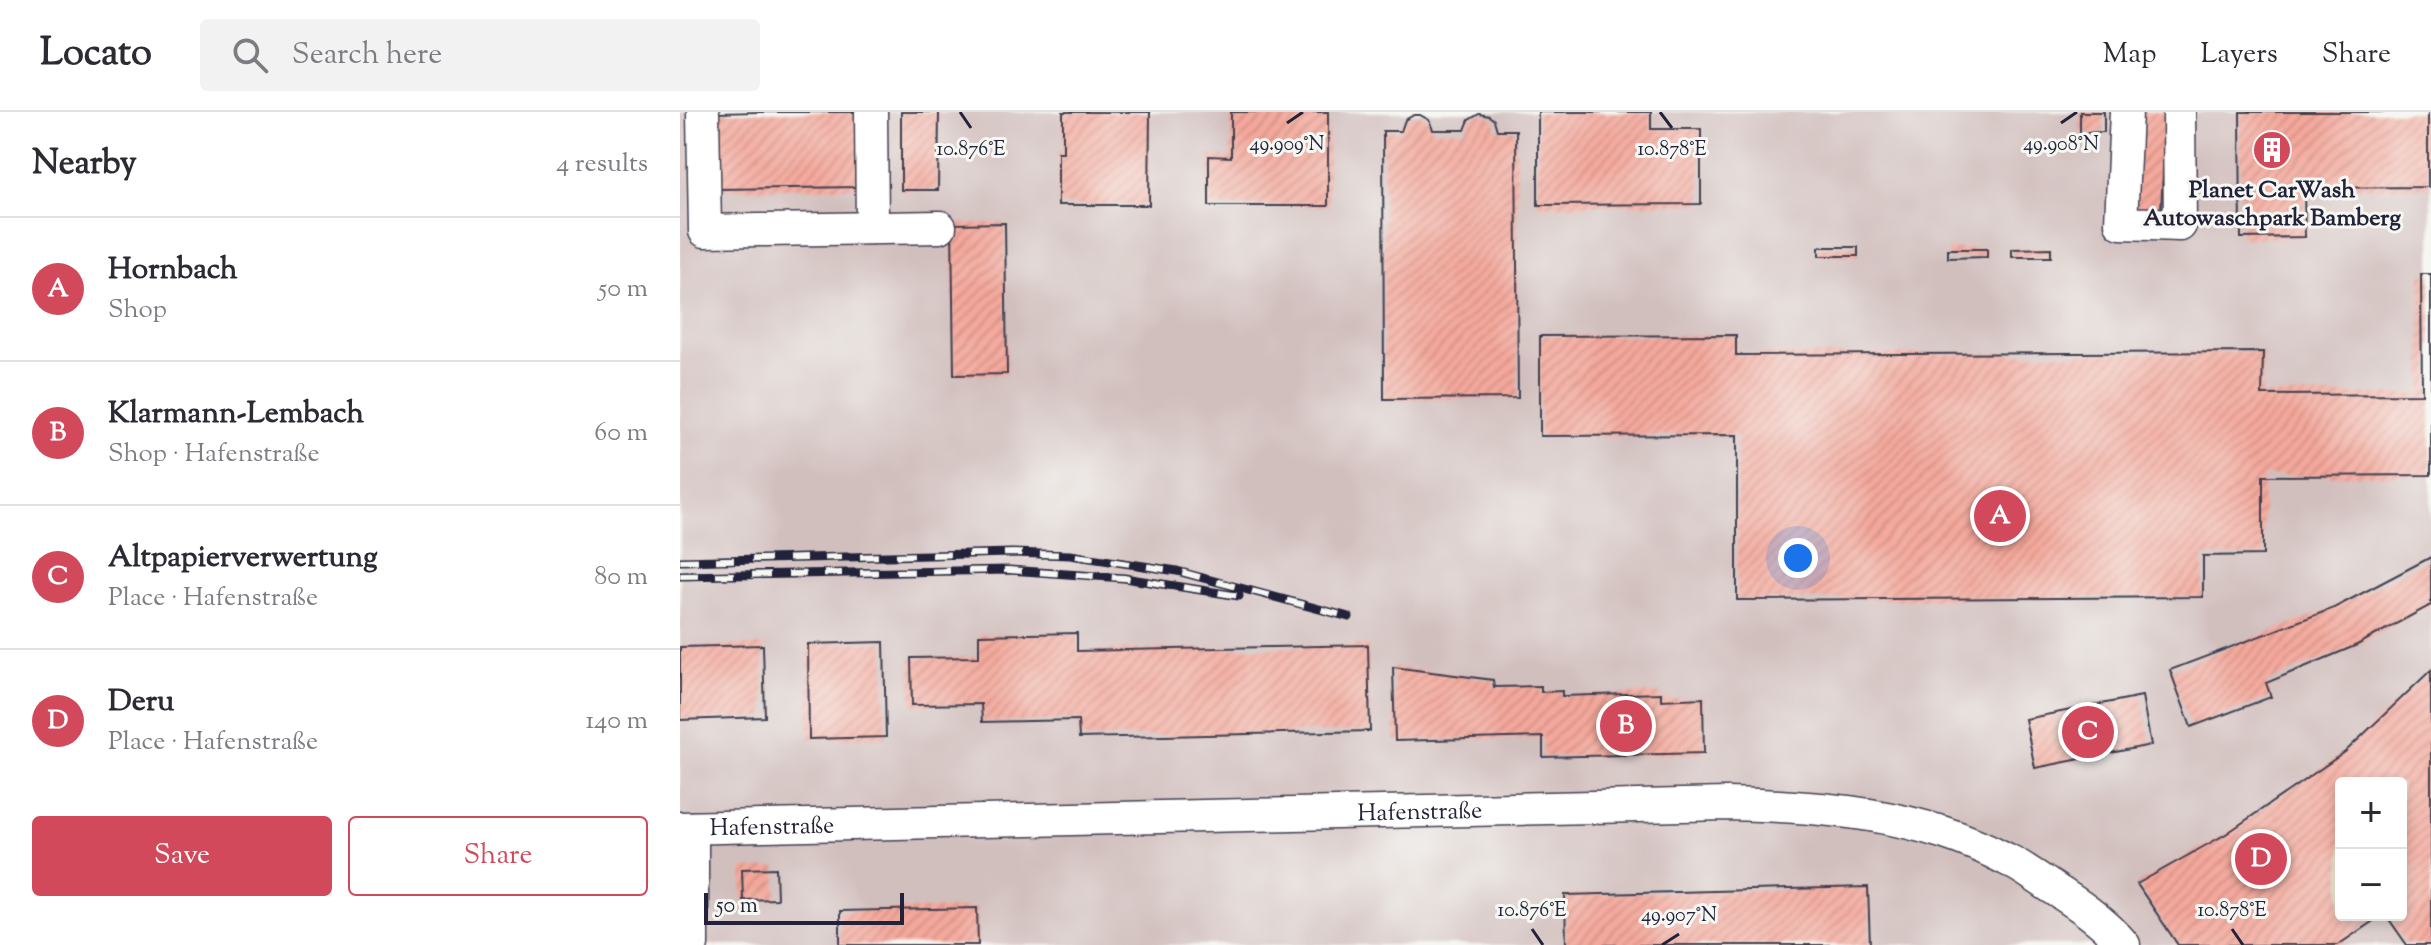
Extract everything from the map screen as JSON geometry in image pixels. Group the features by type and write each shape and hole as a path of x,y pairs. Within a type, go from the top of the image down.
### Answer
{"street":[{"path":"703,112 705,231 940,227"},
{"path":"871,112 872,228"},
{"path":"2126,112 2121,223 2180,225 2179,112"},
{"name":"Hafenstraße","path":"686,828 1695,805 1803,806 1878,815 1951,835 1993,853 2079,904 2124,945"},
{"path":"686,828 692,945"}],"shaded area":[{"path":"680,112 2431,112 2431,945 680,945"}],"building":[{"path":"859,112 861,187 717,189 717,113"},
{"path":"901,112 939,112 938,190 901,190"},
{"path":"1063,112 1150,112 1149,205 1058,205 1058,152 1063,152"},
{"path":"1231,112 1328,112 1328,206 1209,206 1209,156 1231,157"},
{"path":"1538,112 1651,112 1651,129 1701,129 1701,204 1538,205"},
{"path":"2080,112 2104,112 2104,132 2080,133"},
{"path":"2141,112 2166,112 2161,211 2136,210"},
{"path":"2240,112 2428,112 2428,187 2304,188 2305,237 2241,238"},
{"path":"1479,114 1494,120 1497,130 1516,130 1518,398 1384,399 1383,131 1401,131 1405,120 1414,115 1429,120 1433,130 1465,130 1469,120"},
{"path":"1005,223 1007,374 954,375 952,224"},
{"path":"1819,247 1858,247 1858,256 1819,256"},
{"path":"2051,248 2051,257 2012,257 2012,249"},
{"path":"1948,249 1987,249 1987,257 1948,258"},
{"path":"2421,274 2431,274 2431,475 2263,476 2263,555 2203,556 2203,597 1737,600 1737,435 1540,436 1540,336 1736,335 1736,355 2263,352 2262,395 2422,394"},
{"path":"2431,557 2431,605 2357,645 2266,683 2271,697 2191,727 2170,670 2334,608"},
{"path":"1077,633 1077,651 1368,645 1370,731 1079,738 1078,720 982,722 981,704 912,705 911,658 979,657 979,635"},
{"path":"884,642 886,737 809,739 808,644"},
{"path":"763,645 765,717 680,720 680,647"},
{"path":"1393,667 1493,680 1494,687 1541,686 1541,692 1562,691 1562,696 1661,693 1661,700 1703,698 1704,753 1543,757 1543,737 1395,741"},
{"path":"2431,670 2431,945 2407,945 2390,921 2407,921 2407,777 2335,777 2335,921 2373,921 2338,945 2178,945 2137,884 2226,834 2345,752"},
{"path":"2142,696 2151,745 2035,768 2025,719"},
{"path":"776,868 777,899 743,900 742,869"},
{"path":"1868,887 1870,945 1566,945 1565,895"},
{"path":"977,908 978,945 840,945 840,911"}],"railway":[{"path":"680,561 1012,553 1070,555 1177,571 1349,617"},
{"path":"680,576 1009,570 1124,578 1239,596"}],"place":[{"name":"Planet CarWash Autowaschpark Bamberg","path":"2272,150"},
{"name":"Hornbach","path":"2000,516"},
{"name":"Klarmann-Lembach","path":"1626,726"},
{"name":"Altpapierverwertung","path":"2088,732"},
{"name":"Deru","path":"2261,859"}]}
